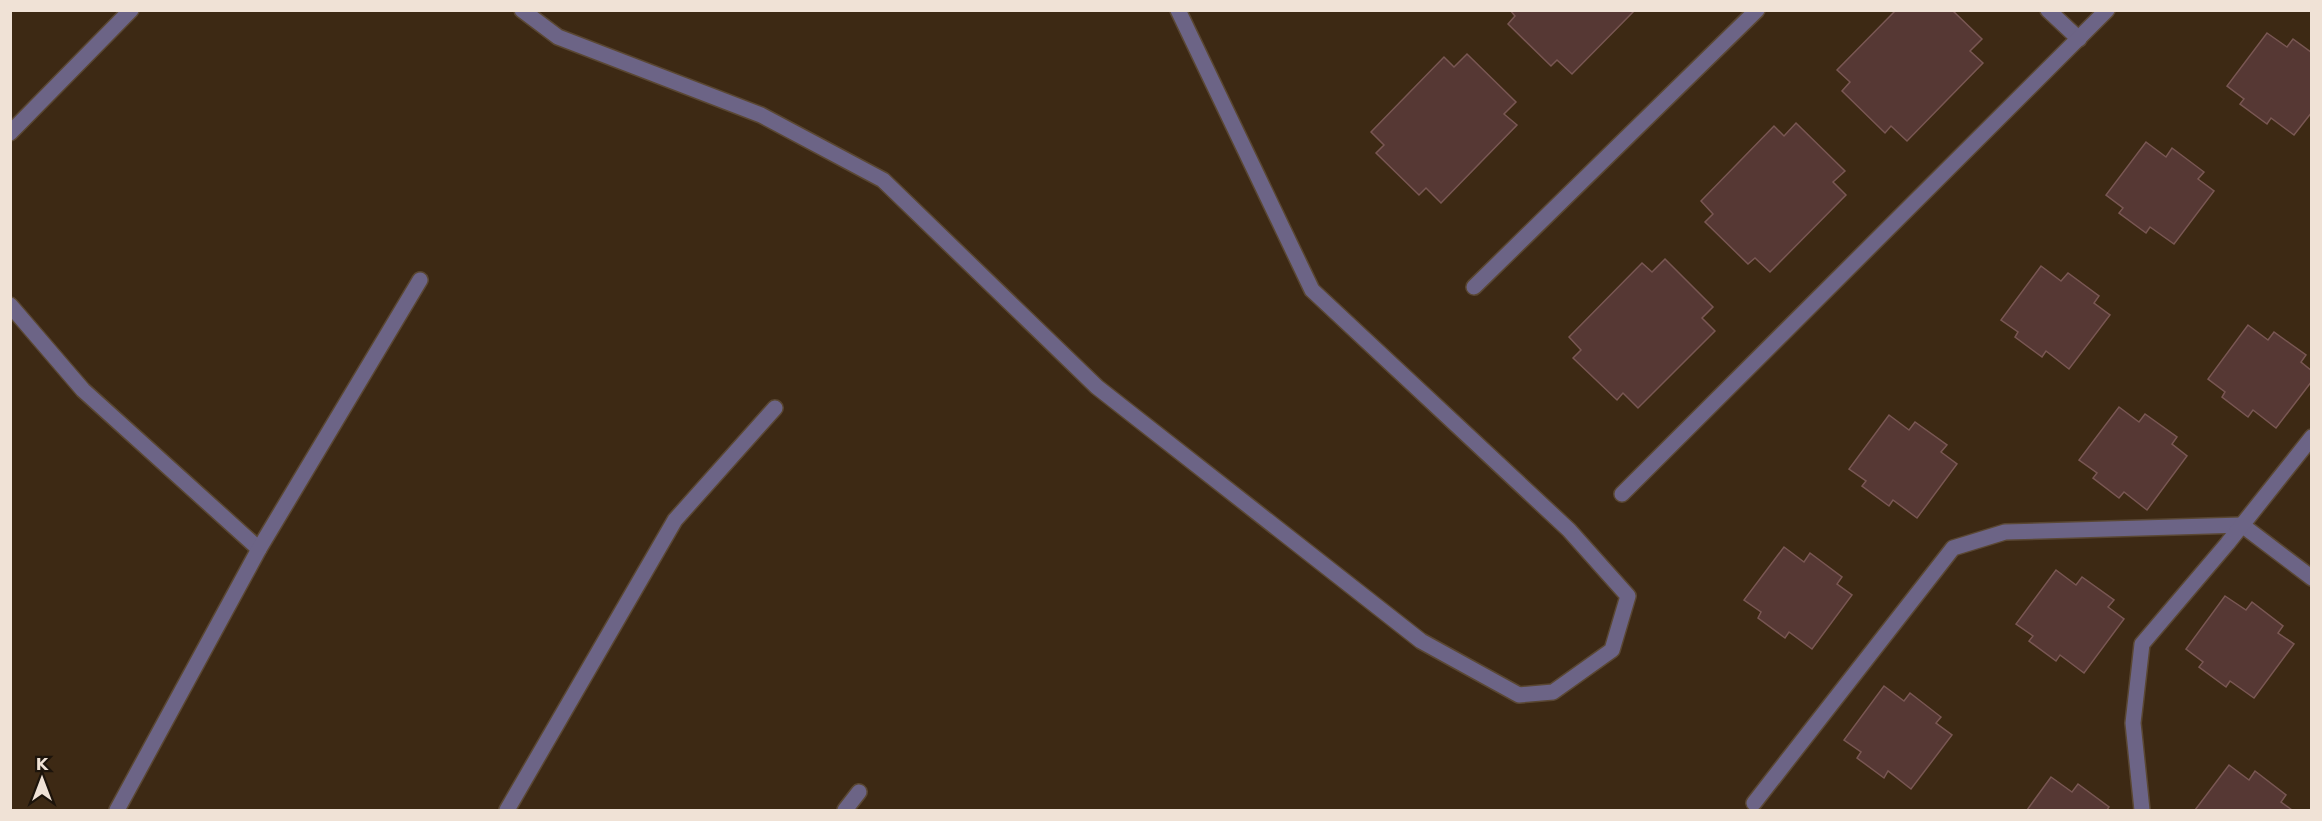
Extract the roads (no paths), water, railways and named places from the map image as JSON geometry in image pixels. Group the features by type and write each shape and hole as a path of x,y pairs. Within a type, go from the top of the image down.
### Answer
{"street":[{"path":"10,133 131,10"},
{"path":"522,10 558,37 761,115 883,180 1097,387 1421,641 1519,695 1553,692 1612,650 1628,596 1569,530 1311,290 1178,10"},
{"path":"1474,287 1757,10"},
{"path":"2048,10 2079,39"},
{"path":"1622,494 2107,10"},
{"path":"117,810 259,549 420,280"},
{"path":"10,304 83,390 259,549"},
{"path":"507,810 675,520 775,408"},
{"path":"2142,810 2133,723 2142,644 2312,437"},
{"path":"1754,803 1953,548 2005,532 2242,525 2312,578"},
{"path":"845,810 859,792"}]}
